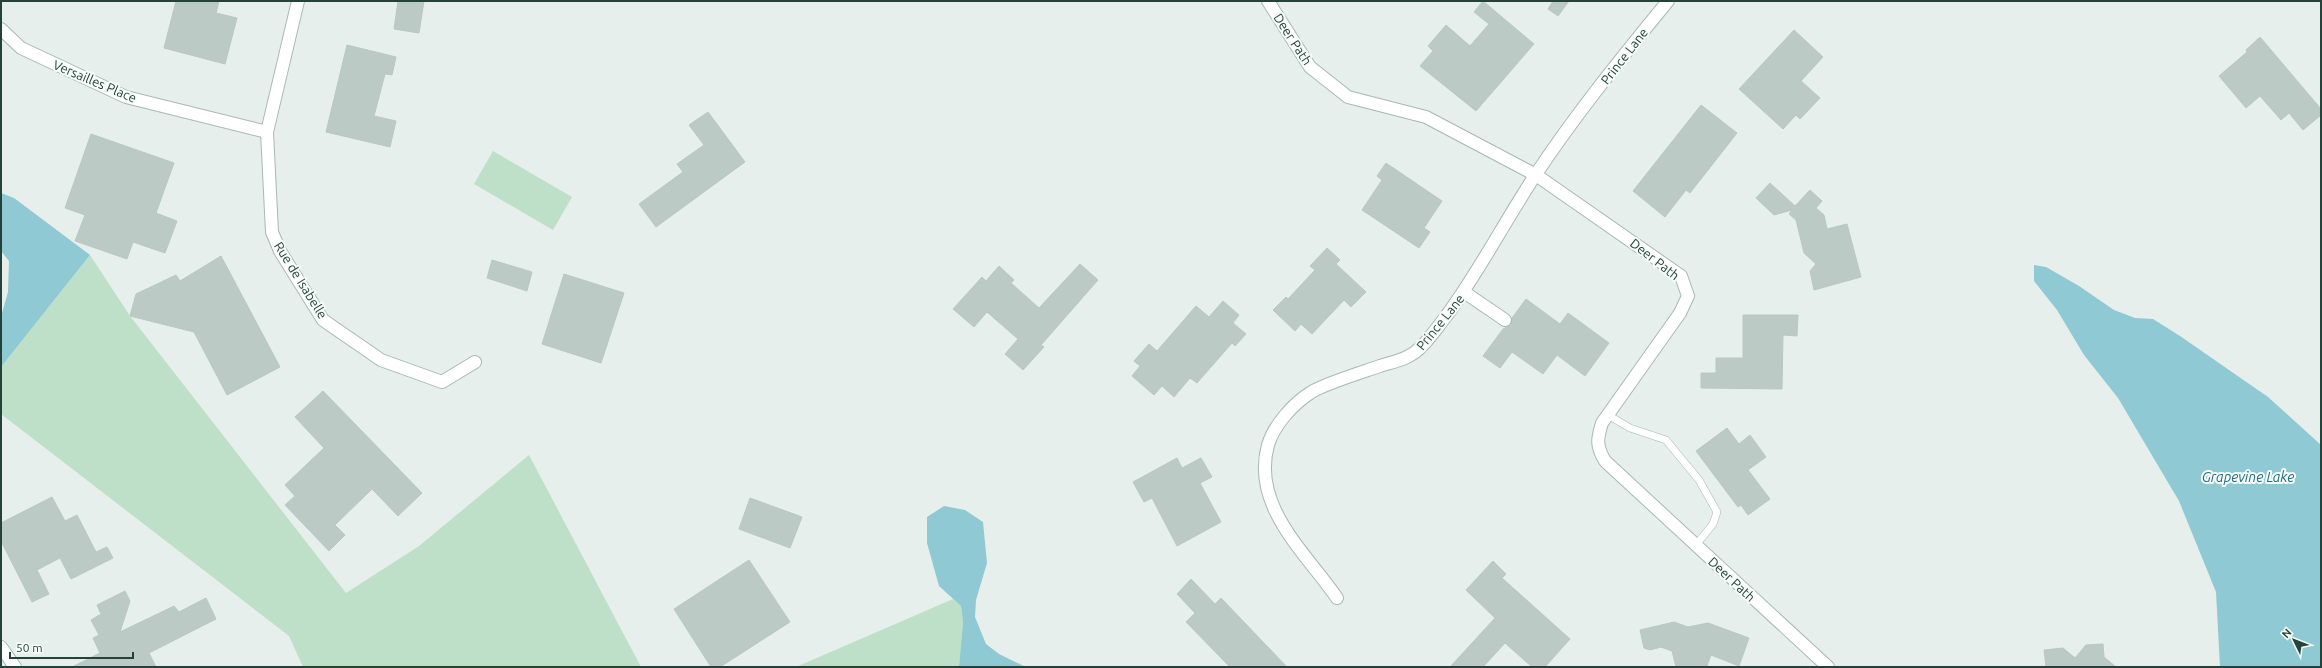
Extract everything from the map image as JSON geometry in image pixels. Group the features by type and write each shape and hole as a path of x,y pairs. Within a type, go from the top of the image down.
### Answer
{"street":[{"name":"Rue de Isabelle","path":"298,1 267,132 272,232 280,251 323,320 381,360 442,382 475,362"},
{"name":"Deer Path","path":"1268,1 1310,67 1348,97 1426,117 1536,175 1681,276 1688,296 1680,313 1602,423 1596,441 1598,449 1605,461 1828,667"},
{"name":"Prince Lane","path":"1337,598 1275,514 1267,487 1269,444 1286,414 1311,392 1410,357 1424,345 1464,292 1536,175 1613,69 1668,1"},
{"name":"Versailles Place","path":"1,30 21,48 126,97 267,132"},
{"path":"1464,292 1505,320"},
{"path":"1,647 15,667"}],"lane":[{"path":"1608,415 1630,428 1666,440 1699,480 1717,512 1713,524 1696,545"}],"green space":[{"path":"493,151 572,197 553,230 474,184"},
{"path":"90,255 130,316 346,593 419,546 529,455 641,667 303,667 289,636 1,414 1,367"},
{"path":"953,599 961,606 963,622 959,667 796,667"}],"water":[{"path":"1,193 14,198 90,255 1,367 1,317 8,292 9,261 1,251"},
{"name":"Grapevine Lake","path":"2034,265 2046,267 2079,286 2114,310 2135,318 2153,319 2268,397 2321,445 2321,667 2220,667 2216,592 2179,501 2118,398 2084,355 2057,310 2034,281"},
{"path":"944,506 965,510 983,522 987,563 976,600 975,617 986,644 999,654 1026,667 959,667 963,622 961,606 939,586 927,543 927,517"}],"building":[{"path":"176,1 219,1 216,13 237,18 225,64 164,48"},
{"path":"398,1 424,1 419,33 394,29"},
{"path":"1483,1 1534,44 1476,111 1420,66 1433,51 1428,46 1446,25 1470,46 1489,24 1474,12"},
{"path":"1553,1 1569,1 1558,16 1548,9"},
{"path":"1794,30 1823,57 1801,81 1820,98 1800,119 1796,115 1783,129 1739,89"},
{"path":"2260,37 2321,109 2321,115 2303,130 2289,113 2281,120 2260,96 2246,108 2219,76 2247,52 2246,50"},
{"path":"347,45 396,57 392,75 385,74 374,116 396,121 390,147 326,132"},
{"path":"1701,105 1737,133 1690,193 1686,190 1665,217 1633,191"},
{"path":"708,112 745,162 656,227 639,204 683,172 677,164 704,145 689,125"},
{"path":"91,134 174,163 156,213 177,221 165,253 133,242 127,259 75,241 85,215 65,208"},
{"path":"1386,163 1442,201 1424,228 1430,232 1419,248 1362,210 1382,180 1377,176"},
{"path":"1770,183 1795,206 1810,190 1822,201 1816,208 1824,215 1827,229 1847,224 1861,277 1814,290 1810,271 1816,264 1804,253 1796,220 1789,214 1792,210 1774,215 1756,198"},
{"path":"1327,248 1340,260 1336,264 1366,292 1351,307 1344,300 1312,334 1301,324 1295,331 1273,310 1286,297 1288,299 1315,270 1310,266"},
{"path":"221,256 280,367 227,395 194,332 130,316 136,294 176,275 180,281"},
{"path":"492,260 532,272 527,291 487,278"},
{"path":"1080,264 1098,280 1041,345 1044,347 1023,370 1005,354 1018,339 987,312 974,327 953,309 982,277 986,281 999,266 1014,280 1011,283 1039,308"},
{"path":"564,274 624,293 601,363 542,344"},
{"path":"1526,299 1560,324 1568,313 1609,343 1585,376 1557,355 1543,374 1512,352 1500,368 1483,356 1503,329 1511,325 1512,318"},
{"path":"1223,301 1239,315 1233,323 1246,334 1235,346 1232,343 1197,383 1190,378 1174,397 1162,386 1154,395 1132,376 1140,366 1134,361 1149,344 1157,351 1196,306 1209,317"},
{"path":"1743,315 1798,315 1797,336 1783,335 1782,389 1701,388 1701,373 1716,373 1716,358 1743,358"},
{"path":"323,391 422,493 398,516 372,489 335,525 345,535 329,551 285,505 295,496 285,485 324,448 295,417"},
{"path":"1727,428 1739,444 1750,435 1766,457 1748,470 1770,499 1748,515 1741,505 1738,507 1696,451"},
{"path":"1177,458 1182,468 1201,458 1212,477 1200,483 1221,522 1177,546 1152,498 1144,502 1133,482"},
{"path":"52,497 65,521 77,515 96,552 107,547 113,558 71,579 60,558 37,570 49,594 32,602 1,541 1,523"},
{"path":"750,498 802,517 790,548 739,529"},
{"path":"749,560 790,622 720,667 711,667 674,609"},
{"path":"1493,561 1506,574 1502,578 1570,639 1545,667 1532,667 1505,643 1483,667 1450,667 1495,618 1466,590"},
{"path":"1191,579 1215,604 1221,598 1287,667 1230,667 1186,622 1195,613 1177,594"},
{"path":"125,591 130,601 120,632 174,606 179,612 206,598 216,619 149,653 156,667 72,667 100,653 93,638 99,635 91,620 101,614 97,605"},
{"path":"1674,622 1688,627 1708,623 1749,638 1739,666 1711,655 1707,666 1676,667 1672,651 1661,647 1650,650 1644,648 1640,630"},
{"path":"2103,644 2104,657 2116,667 2046,667 2044,650 2063,648 2075,658 2086,645"}]}
